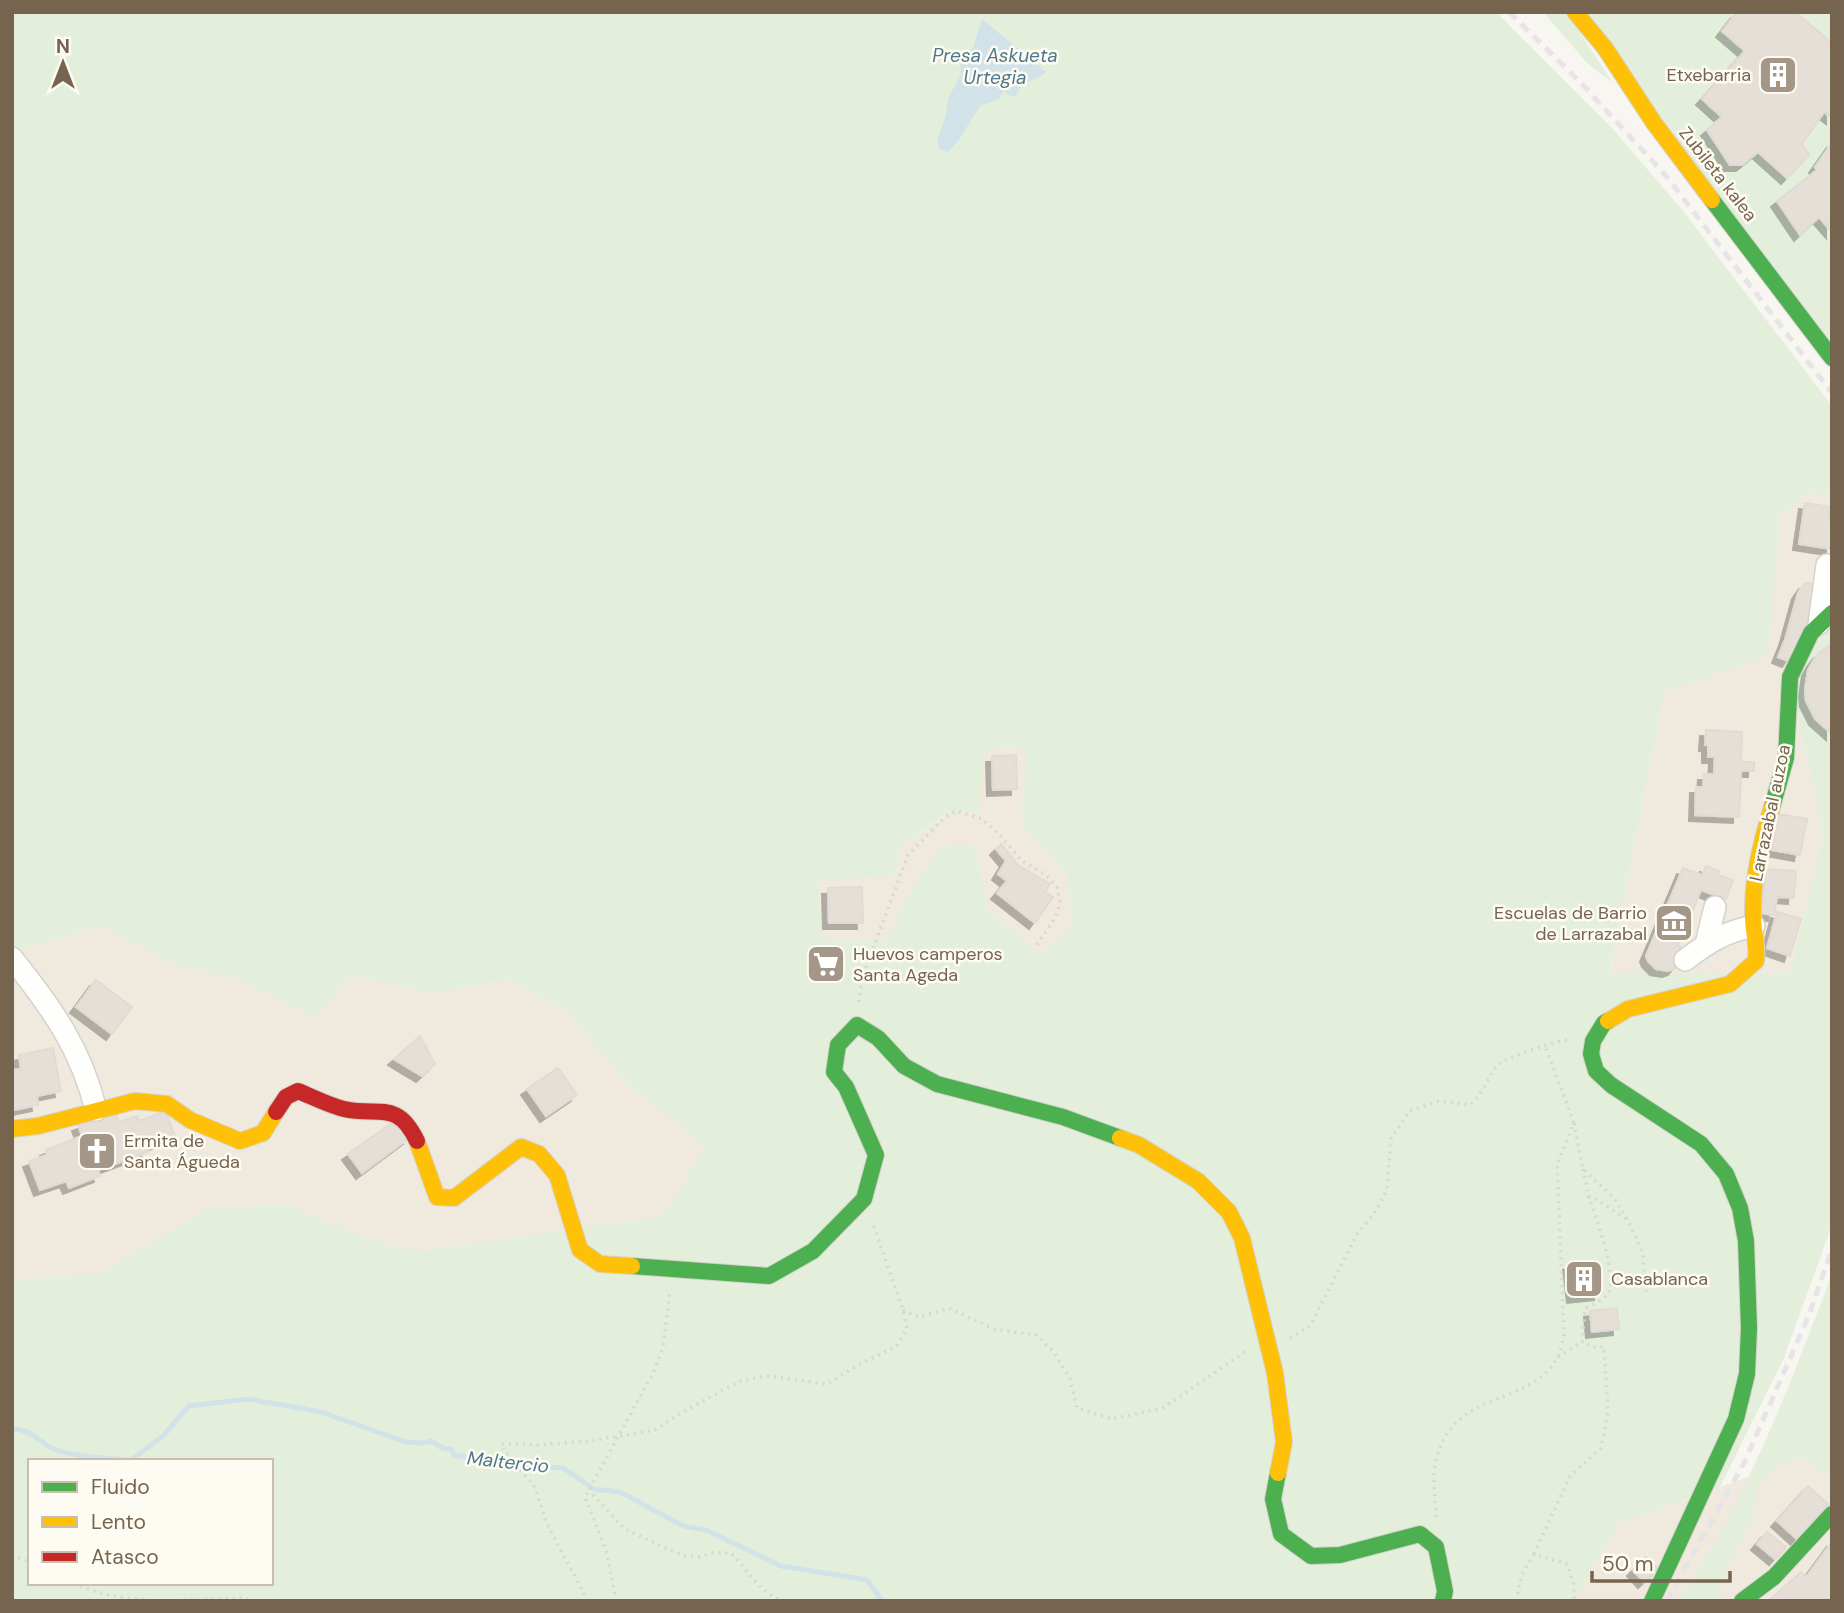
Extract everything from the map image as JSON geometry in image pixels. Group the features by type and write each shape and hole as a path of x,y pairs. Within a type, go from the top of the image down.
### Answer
{"street":[{"name":"Zubileta kalea","path":"1575,12 1605,48 1654,123 1832,358"},
{"name":"Larrazabal auzoa","path":"1593,1041 1604,1023 1628,1009 1730,984 1756,961 1758,947 1754,926 1754,884 1761,844 1786,758 1790,677 1811,633 1825,619 1827,565"},
{"path":"1706,944 1715,906"},
{"path":"1685,960 1706,944 1731,931 1754,926"},
{"path":"12,957 41,994 74,1045 90,1085 96,1110"},
{"path":"12,1129 38,1126 135,1101 167,1104 190,1120 240,1141 263,1133 286,1097 298,1091 347,1110 389,1110 401,1116 412,1131 430,1185 438,1197 454,1198 521,1147 539,1154 556,1175 580,1250 600,1264 769,1276 813,1251 864,1199 876,1155 846,1087 834,1072 838,1045 857,1025 878,1038 904,1066 937,1084 1063,1117 1139,1145 1198,1181 1229,1212 1242,1238 1275,1373 1284,1442 1273,1499 1281,1534 1311,1556 1340,1555 1420,1534 1436,1547 1445,1591 1443,1601"},
{"path":"1593,1041 1591,1054 1596,1071 1611,1085 1701,1144 1726,1174 1740,1208 1746,1241 1749,1328 1747,1374 1737,1419 1651,1601"},
{"path":"1742,1601 1774,1577 1832,1514"}],"path":[{"path":"857,1025 862,978 908,855 945,817 956,811 982,819 1022,861 1046,875 1057,887 1060,903 1055,918 1037,945"},
{"path":"903,1310 919,1317 949,1308 994,1329 1036,1335 1054,1352 1070,1379 1077,1408 1112,1419 1163,1408 1213,1376 1245,1351 1268,1344 1277,1346 1310,1326 1357,1234 1374,1214 1387,1190 1391,1139 1409,1111 1439,1101 1471,1105 1480,1096 1499,1064 1564,1040 1593,1041"},
{"path":"1545,1046 1574,1123 1589,1197 1612,1281 1610,1292 1605,1298 1585,1309 1582,1342"},
{"path":"1558,1357 1564,1335 1557,1164 1574,1123"},
{"path":"1583,1169 1614,1198 1628,1220 1643,1254 1646,1292"},
{"path":"1589,1197 1628,1220"},
{"path":"587,1601 547,1524 534,1485 507,1455 501,1444 538,1446 655,1430 740,1381 768,1376 827,1384 897,1346 907,1328 903,1310 864,1199"},
{"path":"616,1601 606,1550 585,1497 621,1436 654,1371 663,1347 666,1308 674,1268"},
{"path":"1436,1547 1434,1473 1442,1447 1453,1425 1469,1411 1542,1376 1558,1357 1582,1342"},
{"path":"1516,1601 1522,1574 1570,1476 1601,1448 1608,1412 1604,1347 1593,1347 1582,1342"},
{"path":"590,1488 594,1496 625,1529 685,1556 731,1553 743,1565 750,1578 781,1601"},
{"path":"1534,1554 1567,1564 1574,1585 1574,1601"},
{"path":"78,1585 93,1592 127,1599 244,1598 251,1601"}],"shaded area":[{"path":"1809,491 1832,498 1832,622 1795,703 1823,832 1790,974 1609,974 1665,691 1767,656 1780,515"},
{"path":"1028,748 1021,823 1067,875 1072,927 1041,953 988,912 975,845 908,894 887,941 821,940 817,880 897,876 897,850 945,815 982,749"},
{"path":"100,925 173,964 233,977 317,1017 349,975 436,993 507,979 566,1010 628,1085 707,1145 664,1216 415,1252 365,1238 285,1204 208,1209 101,1273 12,1280 12,953"},
{"path":"1801,1458 1832,1477 1832,1601 1575,1601 1617,1524"}],"green space":[{"path":"12,12 1496,12 1613,129 1683,211 1832,406 1832,498 1809,491 1780,515 1768,656 1665,691 1609,973 1790,974 1823,832 1795,703 1799,675 1832,622 1832,1225 1784,1358 1720,1487 1617,1524 1575,1601 12,1601 12,1280 101,1273 208,1209 285,1204 365,1238 415,1252 664,1216 706,1145 628,1085 566,1010 507,979 436,993 349,975 317,1017 233,977 173,964 100,925 12,953","holes":["1027,748 1021,823 1067,875 1072,927 1041,953 988,912 975,845 941,846 908,894 887,941 822,940 818,880 897,876 897,850 944,815 979,812 983,749"]},
{"path":"1543,12 1567,12 1612,82 1587,63"},
{"path":"1581,12 1832,12 1832,351"},
{"path":"1832,1274 1832,1477 1801,1458 1770,1469 1758,1489 1752,1519 1724,1575 1719,1600 1679,1601 1726,1523 1746,1483 1783,1400"}],"water":[{"name":"Presa Askueta Urtegia","path":"982,19 1046,72 1025,83 1016,96 1010,96 1003,91 999,99 980,106 948,152 940,150 937,141 946,115 948,98 961,75 960,62 964,53 973,48"}],"building":[{"name":"Etxebarria","path":"1737,12 1795,12 1832,43 1832,118 1824,112 1802,144 1809,155 1787,178 1758,152 1742,165 1730,165 1707,130 1722,117 1702,99 1745,51 1722,31"},
{"path":"1832,143 1832,232 1819,217 1800,235 1777,201 1817,170 1815,167"},
{"path":"1805,503 1831,507 1829,520 1832,520 1832,549 1799,544"},
{"path":"1805,583 1817,584 1812,624 1788,661 1778,657 1798,593"},
{"path":"1832,644 1832,734 1815,719 1806,701 1805,690 1808,670 1813,661"},
{"path":"1706,730 1742,732 1741,762 1754,762 1754,771 1741,771 1739,817 1695,815 1696,787 1703,787 1704,774 1714,774 1715,757 1708,757 1708,745 1705,745"},
{"path":"1016,755 1017,789 993,790 992,756"},
{"path":"1779,814 1807,819 1800,855 1772,850"},
{"path":"1001,844 1018,865 1050,884 1045,892 1053,897 1035,923 997,893 1007,881 998,874 1006,861 996,849"},
{"name":"Escuelas de Barrio de Larrazabal","path":"1706,866 1719,871 1718,875 1733,880 1726,899 1701,890 1678,946 1685,949 1682,959 1674,969 1656,969 1646,956 1683,868 1702,875"},
{"path":"1766,869 1796,871 1794,898 1777,897 1774,915 1761,913"},
{"path":"862,887 863,923 829,923 828,888"},
{"path":"1777,912 1801,919 1790,956 1767,948"},
{"path":"96,980 132,1007 112,1034 76,1007"},
{"path":"420,1036 435,1064 422,1076 394,1059"},
{"path":"53,1048 61,1091 37,1096 38,1105 14,1110 12,1070 21,1069 19,1055"},
{"path":"558,1068 577,1095 546,1116 527,1089"},
{"name":"Ermita de Santa Águeda","path":"166,1111 175,1137 146,1147 148,1152 98,1170 100,1176 69,1188 66,1181 40,1190 29,1161 47,1155 46,1150 82,1136 78,1125 115,1112 119,1122 137,1116 139,1121"},
{"path":"396,1120 409,1138 362,1173 348,1154"},
{"name":"Casablanca","path":"1596,1261 1600,1294 1573,1297 1569,1264"},
{"path":"1617,1308 1619,1329 1592,1332 1590,1311"},
{"path":"1808,1486 1828,1504 1797,1539 1777,1521"},
{"path":"1767,1532 1786,1547 1775,1559 1757,1544"},
{"path":"1832,1542 1832,1601 1768,1601 1801,1572 1806,1577"},
{"path":"1646,1557 1658,1569 1644,1582 1633,1570"}],"waterway":[{"name":"Maltercio","path":"132,1459 163,1436 189,1406 249,1399 321,1412 406,1442 431,1441 444,1449 451,1449 454,1455 482,1463 498,1458 526,1465 563,1468 594,1489 620,1492 683,1526 706,1530 781,1566 867,1580 882,1601"},
{"name":"Maltercio","path":"12,1429 26,1431 66,1453 119,1459"}],"railway":[{"path":"1509,12 1581,83 1667,177 1832,393"},
{"path":"1667,1601 1745,1461 1809,1315 1832,1249"}],"traffic: fast":[{"path":"1712,200 1832,358"},
{"path":"1772,807 1786,758 1790,677 1811,633 1832,613"},
{"path":"1608,1021 1593,1041 1591,1054 1596,1071 1611,1085 1701,1144 1726,1174 1740,1208 1746,1241 1749,1328 1747,1374 1736,1419 1652,1601"},
{"path":"632,1266 769,1276 813,1251 864,1199 876,1155 846,1087 834,1072 838,1045 857,1025 878,1038 904,1066 937,1084 1063,1117 1120,1138"},
{"path":"1278,1473 1273,1499 1281,1534 1311,1556 1340,1555 1420,1534 1436,1547 1445,1591 1443,1601"},
{"path":"1742,1601 1774,1577 1832,1514"}],"traffic: slow":[{"path":"1575,12 1605,48 1654,123 1712,200"},
{"path":"1608,1021 1628,1009 1730,984 1756,961 1754,889 1772,807"},
{"path":"12,1129 38,1126 135,1101 167,1104 190,1120 240,1141 263,1133 276,1112"},
{"path":"1120,1138 1139,1145 1198,1181 1229,1212 1242,1238 1275,1373 1284,1442 1278,1473"},
{"path":"417,1141 437,1197 454,1198 521,1147 539,1154 557,1175 580,1250 600,1264 632,1266"}],"traffic: jam":[{"path":"276,1112 286,1097 298,1091 344,1109 394,1115 410,1128 417,1141"}],"place":[{"name":"Etxebarria","path":"1778,75"},
{"name":"Escuelas de Barrio de Larrazabal","path":"1674,923"},
{"name":"Huevos camperos Santa Ageda","path":"826,964"},
{"name":"Ermita de Santa Águeda","path":"97,1151"},
{"name":"Casablanca","path":"1584,1279"}]}
